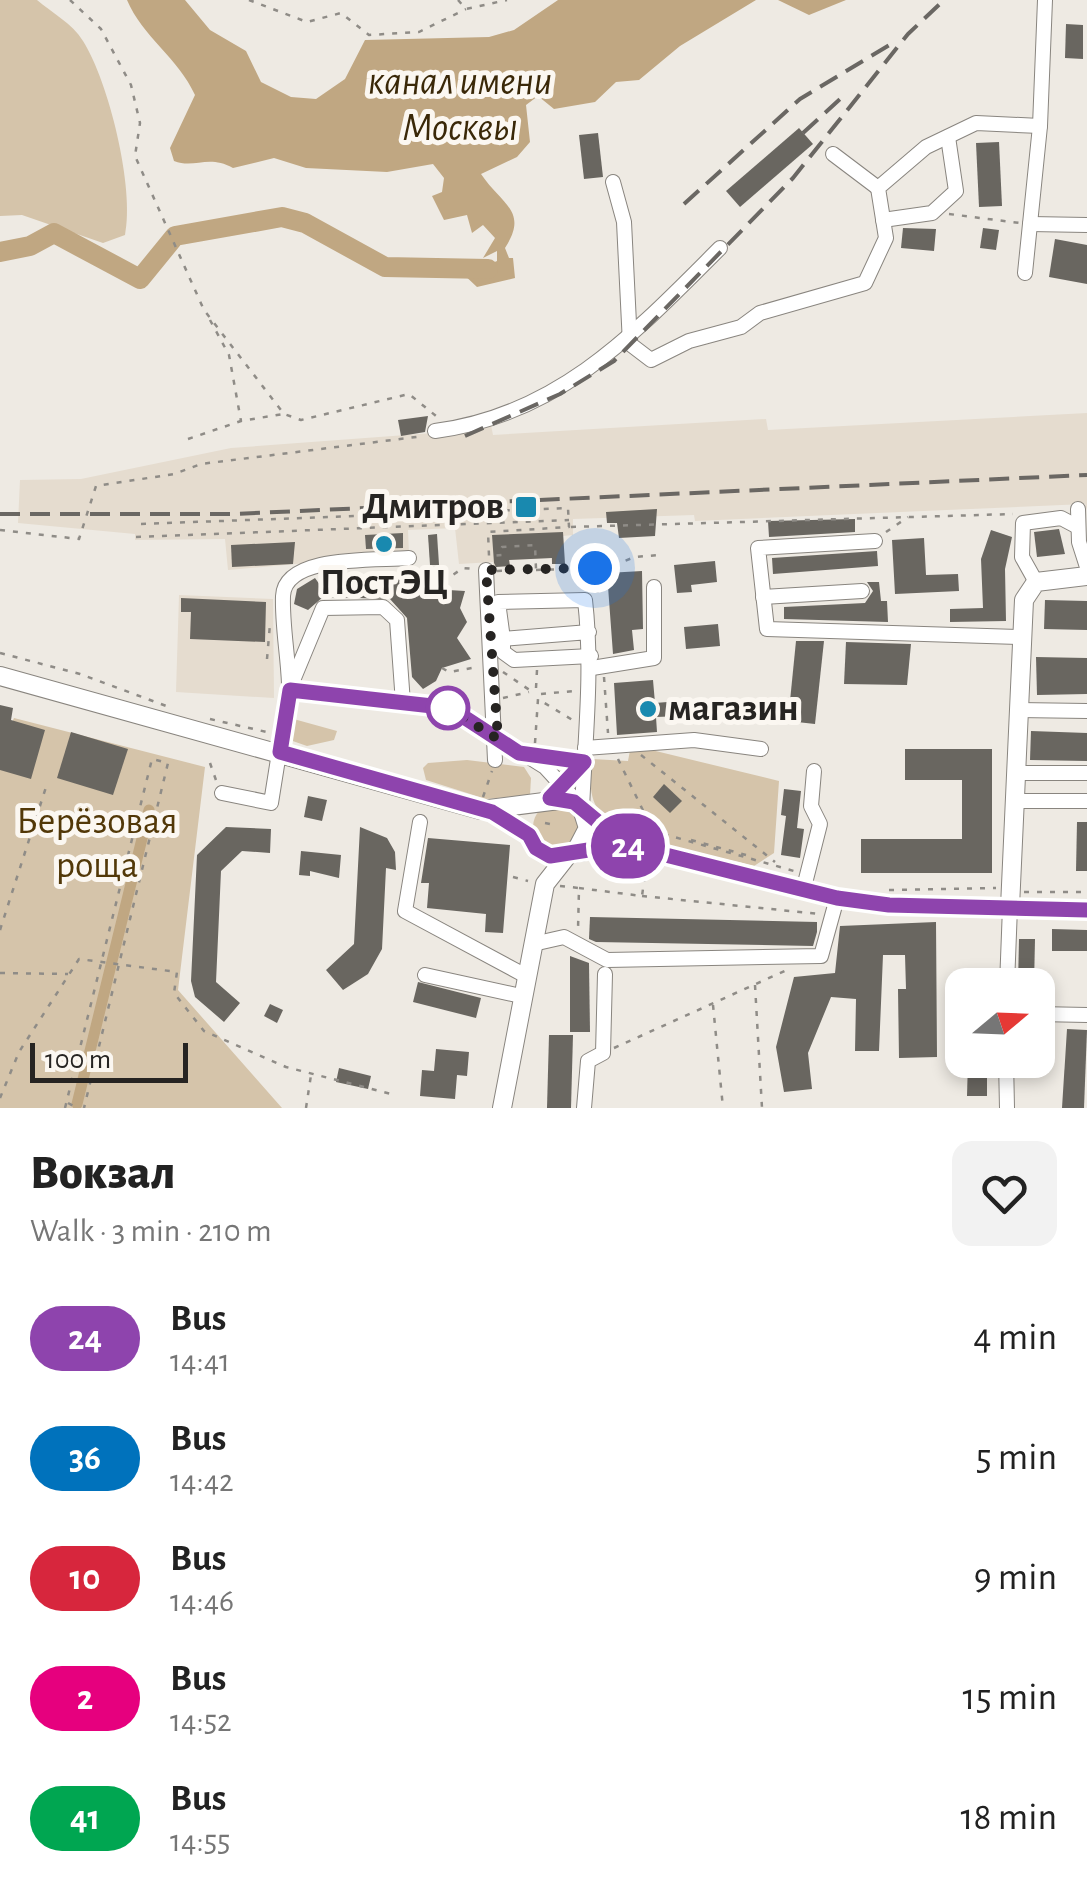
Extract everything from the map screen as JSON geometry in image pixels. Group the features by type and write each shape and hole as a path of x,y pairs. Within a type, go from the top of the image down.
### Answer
{"main road":[{"path":"1015,895 1024,600 1036,582 1087,576"},
{"path":"0,676 281,744 488,805 567,799 626,845"},
{"path":"502,1108 544,882 532,841 530,817 544,802"},
{"path":"488,805 550,856 626,845 805,883 836,907 1015,895 1087,910"},
{"path":"544,882 586,838 583,812"}],"street":[{"path":"1024,273 1040,126 1045,0"},
{"path":"878,188 926,147 976,124 1040,126"},
{"path":"883,220 932,213 956,191 948,137"},
{"path":"613,182 624,222 630,339 650,360 689,341 741,327 760,313 865,283 886,238 878,188 833,154"},
{"path":"1030,224 1087,226"},
{"path":"435,432 498,418 538,400 630,339 720,248"},
{"path":"1078,509 1082,563 1087,568"},
{"path":"1036,582 1022,557 1023,523 1061,518 1078,526"},
{"path":"876,541 758,548 768,629 1020,637"},
{"path":"290,690 283,595 288,579 305,566 409,558"},
{"path":"486,570 498,739 496,760"},
{"path":"583,812 586,728 595,664 584,598 500,600 503,652 514,660 595,664 654,658 654,587"},
{"path":"764,597 862,591"},
{"path":"222,793 270,802 290,690 323,608 383,607 400,627 403,703"},
{"path":"503,639 589,632"},
{"path":"290,690 450,708 527,753 564,785 583,812"},
{"path":"1018,710 1087,711"},
{"path":"527,753 584,755 612,747 694,740 761,749"},
{"path":"544,802 564,785 584,755"},
{"path":"805,883 820,824 811,806 814,771"},
{"path":"1017,773 1087,774"},
{"path":"1016,800 1087,801"},
{"path":"420,822 404,911 526,976"},
{"path":"1009,968 1015,895"},
{"path":"533,944 564,937 607,960 820,956 836,907"},
{"path":"584,1108 588,1061 603,1053 605,974"},
{"path":"424,975 521,996"},
{"path":"1055,1014 1087,1015"},
{"path":"1006,1078 1007,1108"}],"path":[{"path":"70,0 101,29 131,85 140,123 135,156 204,310 229,355 241,421"},
{"path":"250,0 307,22 341,13 369,36 419,32 466,9 507,0"},
{"path":"458,0 466,9"},
{"path":"932,213 1030,224"},
{"path":"204,310 284,414"},
{"path":"188,439 241,421 284,414 301,420 409,394 453,429"},
{"path":"0,530 79,539 96,486 174,474 202,464 421,438 435,432"},
{"path":"141,524 568,508 570,527"},
{"path":"536,569 535,546 502,547 502,555 489,556 488,532 1026,512"},
{"path":"876,541 910,516"},
{"path":"136,537 569,520"},
{"path":"432,589 463,568 606,568 635,556 659,555"},
{"path":"596,588 598,608"},
{"path":"0,653 80,674 180,712"},
{"path":"442,668 449,672 492,664 530,692 494,700"},
{"path":"595,664 612,747 654,831 778,864 805,883"},
{"path":"541,694 590,690"},
{"path":"527,753 538,698 586,728"},
{"path":"197,716 281,744"},
{"path":"160,761 164,752"},
{"path":"76,1108 66,1105 152,759 168,763 84,1108"},
{"path":"488,805 496,760"},
{"path":"210,764 222,793"},
{"path":"0,930 47,784"},
{"path":"546,824 555,825"},
{"path":"642,896 647,861"},
{"path":"513,878 642,896 836,907"},
{"path":"578,944 579,888"},
{"path":"880,890 1015,895 1087,892"},
{"path":"1015,895 1029,894"},
{"path":"603,1053 820,956"},
{"path":"0,1098 19,1052 80,959 178,972 174,993 204,1031 311,1074 391,1094"},
{"path":"0,973 70,974"},
{"path":"755,984 762,1108"},
{"path":"713,1002 723,1108"},
{"path":"306,1108 311,1074"}],"shaded area":[{"path":"1087,413 1087,510 1085,504 695,521 694,515 573,519 573,535 563,536 565,564 552,564 551,558 510,560 510,566 494,567 493,562 459,564 455,528 408,530 409,554 228,570 225,539 135,540 135,534 18,523 20,480 81,479 231,448 460,431 490,420 493,435 766,419 768,430"},
{"path":"179,595 273,599 274,698 176,692"}],"green space":[{"path":"0,0 37,0 68,24 93,59 118,136 126,191 125,235 103,243 22,215 0,216"},
{"name":"Берёзовая роща","path":"14,718 205,767 178,990 282,1108 0,1108 0,750"},
{"path":"290,718 337,731 334,740 307,746 287,739"},
{"path":"631,745 779,781 774,853 754,866 649,840 612,823 593,800 592,759 628,761"},
{"path":"467,760 524,767 531,778 530,795 486,799 426,780 423,768 428,763"},
{"path":"557,803 574,810 581,827 574,844 557,851 540,844 533,827 540,810"}],"water":[{"name":"канал имени Москвы","path":"127,0 185,0 210,30 246,51 261,82 291,97 316,99 345,79 365,40 489,37 514,30 558,0 756,0 680,46 639,80 616,82 595,102 554,109 538,96 526,105 530,142 517,157 481,174 513,216 512,235 505,248 509,258 513,258 515,278 477,287 461,272 463,260 488,265 497,261 497,251 483,258 495,238 483,225 472,233 467,215 444,220 432,196 442,192 444,178 433,164 387,172 306,168 274,158 233,168 216,162 174,161 170,148 195,95"},
{"path":"778,0 846,0 809,15"}],"building":[{"path":"1066,24 1083,25 1083,59 1065,58"},
{"path":"799,128 813,144 740,207 726,191"},
{"path":"598,133 603,177 584,179 579,135"},
{"path":"999,142 1002,206 979,207 976,143"},
{"path":"903,228 936,229 934,251 901,248"},
{"path":"983,228 999,230 996,250 980,248"},
{"path":"1055,239 1087,245 1087,284 1049,277"},
{"path":"428,416 425,432 401,436 398,420"},
{"path":"657,509 655,536 619,538 617,523 607,523 606,512"},
{"path":"855,519 855,532 769,537 768,521"},
{"path":"1059,529 1065,554 1037,557 1034,532"},
{"path":"991,530 1012,537 1005,569 1006,621 950,622 950,609 983,608 981,559"},
{"name":"Дмитров","path":"563,532 565,564 552,564 552,558 509,560 510,566 496,567 494,563 492,535"},
{"name":"Пост ЭЦ","path":"403,533 403,548 366,549 365,535"},
{"path":"437,534 439,565 430,565 428,535"},
{"path":"924,538 926,575 958,574 959,591 895,594 892,540"},
{"path":"295,542 293,564 232,567 231,545"},
{"path":"877,551 878,566 773,574 772,558"},
{"path":"715,561 717,582 691,585 692,592 677,593 674,565"},
{"path":"642,571 643,629 632,630 634,650 613,654 607,573"},
{"name":"Дмитров","path":"419,574 432,589 465,591 460,608 467,622 457,638 471,659 442,668 436,681 423,689 412,677 407,618 390,599 323,597 308,610 294,604 297,589 315,578 320,585 381,582 380,577"},
{"path":"867,582 879,582 881,601 887,601 888,622 784,619 784,607 865,603 873,591"},
{"path":"181,598 266,602 265,642 190,639 191,612 181,612"},
{"path":"1045,600 1087,601 1087,630 1044,629"},
{"path":"718,624 720,646 686,649 684,627"},
{"path":"796,641 824,641 815,724 788,721"},
{"path":"846,642 911,644 907,685 844,684"},
{"path":"1036,657 1087,658 1087,694 1037,695"},
{"name":"магазин","path":"653,680 655,703 680,701 682,716 656,717 657,732 617,735 614,683"},
{"path":"0,705 13,708 11,720 45,730 31,779 0,770"},
{"path":"1031,731 1087,733 1087,761 1030,760"},
{"path":"71,732 128,749 113,795 57,778"},
{"path":"905,749 992,749 992,873 861,873 861,839 962,839 962,780 905,780"},
{"path":"664,784 682,801 670,813 653,797"},
{"path":"784,789 801,791 797,828 804,829 800,858 781,855 786,816 781,815"},
{"path":"308,796 327,800 322,821 304,817"},
{"path":"1077,822 1087,822 1087,871 1076,871"},
{"path":"226,827 271,829 270,853 242,851 221,871 216,982 240,1003 224,1022 195,997 191,981 197,855"},
{"path":"360,827 387,838 395,852 396,870 386,868 382,949 368,974 343,990 326,970 354,944"},
{"path":"428,838 510,845 503,933 485,932 486,914 427,908 429,883 421,883"},
{"path":"301,851 341,855 339,878 310,871 310,876 299,875"},
{"path":"590,917 817,922 817,932 813,946 596,942 589,939"},
{"path":"936,922 937,1057 899,1058 898,989 906,989 905,955 883,955 879,1051 855,1051 856,999 831,997 808,1053 812,1089 784,1092 776,1047 794,977 835,973 840,926"},
{"path":"1052,929 1087,930 1087,951 1052,951"},
{"path":"1019,939 1035,939 1034,968 1018,968"},
{"path":"570,956 589,963 590,1032 570,1032"},
{"path":"418,982 481,998 476,1018 413,1002"},
{"path":"270,1004 283,1010 277,1023 264,1016"},
{"path":"1067,1029 1087,1030 1084,1108 1062,1108"},
{"path":"549,1035 573,1035 571,1108 547,1108"},
{"path":"436,1049 469,1052 467,1076 457,1075 455,1099 420,1096 422,1070 434,1071"},
{"path":"339,1068 371,1076 368,1089 336,1082"},
{"path":"968,1078 987,1078 987,1096 967,1096"}],"waterway":[{"path":"0,252 30,246 54,233 140,279 175,236 282,217 305,223 385,267 488,269"},
{"path":"77,1104 149,810"}],"railway":[{"path":"465,436 560,394 614,361 793,178 908,34 942,2"},
{"path":"684,204 800,99 891,44"},
{"path":"803,133 840,99"},
{"path":"0,514 233,514 1087,475"}],"bus line":[{"name":"24","path":"601,848 550,856 536,848 529,835 492,812 280,752 290,690 450,708 519,753 584,762 550,798 574,802 626,845 837,898 889,905 1087,910"}],"place":[{"name":"Дмитров","path":"526,507"},
{"name":"Пост ЭЦ","path":"384,544"},
{"name":"магазин","path":"648,709"}],"route":[{"path":"448,708 498,739 486,570 595,568"}]}
